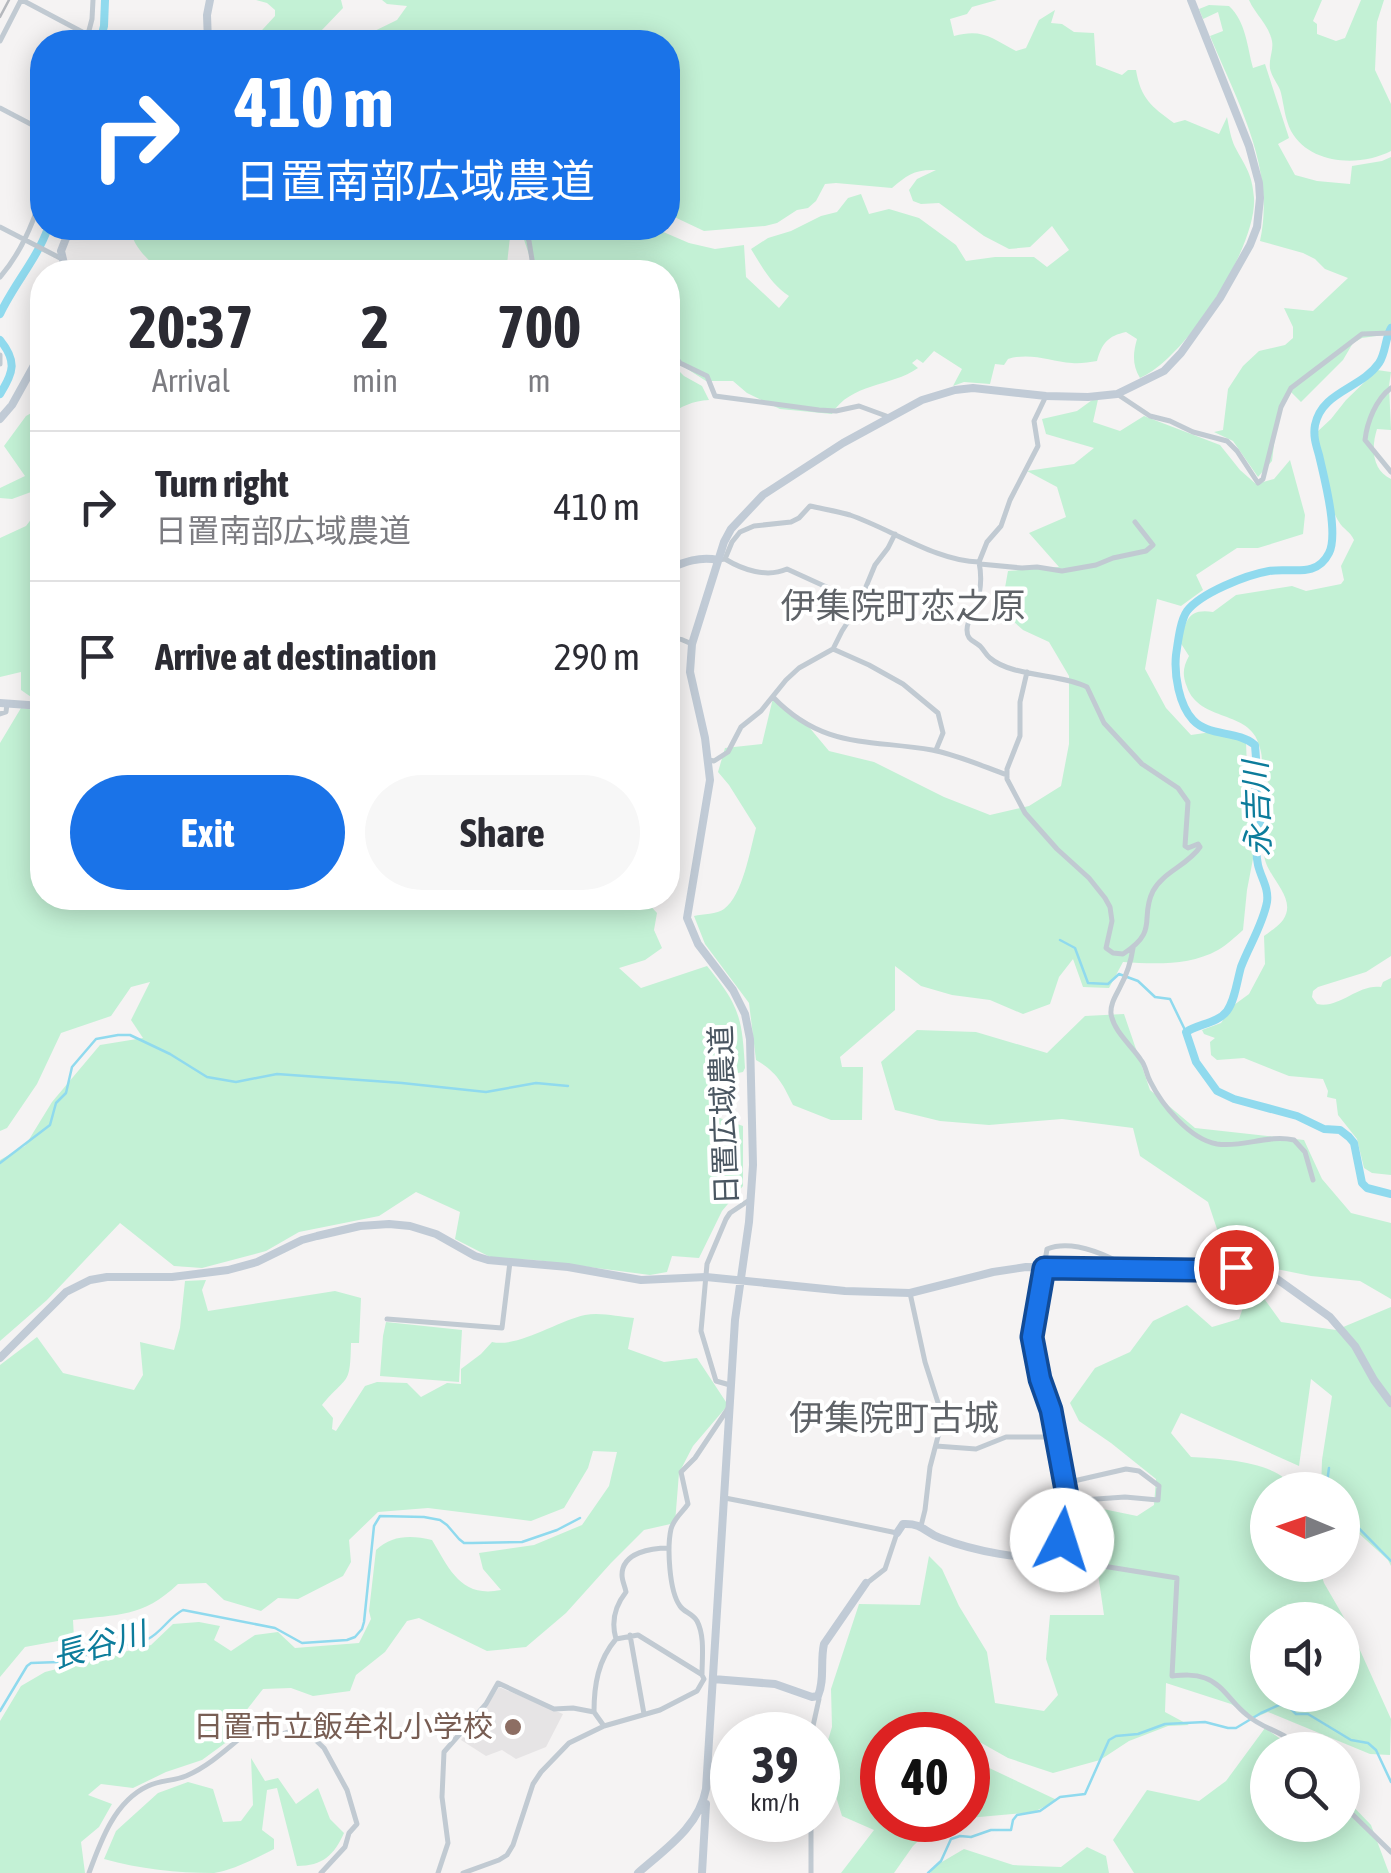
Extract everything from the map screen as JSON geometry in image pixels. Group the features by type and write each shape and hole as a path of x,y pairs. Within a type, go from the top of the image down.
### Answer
{"street":[{"path":"0,41 22,0 72,30"},
{"path":"89,30 92,0"},
{"path":"209,30 210,0"},
{"name":"日置広域農道","path":"702,1873 706,1678 724,1498 738,1281 753,1165 748,1027 734,990 698,944 687,918 708,800 709,760 690,672 692,644 731,529 763,495 805,466 922,400 955,390 973,388 1046,396 1118,394 1164,371 1181,353 1220,298 1250,245 1258,226 1260,198 1256,167 1192,0"},
{"path":"0,108 30,124"},
{"path":"0,228 62,259"},
{"path":"0,276 30,233"},
{"path":"62,259 65,240"},
{"path":"1118,394 1150,416 1227,442 1258,483 1264,479 1281,407 1291,388 1362,334 1391,332"},
{"path":"0,355 0,364"},
{"path":"680,363 707,376 715,396 836,412 859,406 889,418"},
{"path":"0,419 30,372"},
{"path":"1391,388 1376,407 1365,440 1391,472"},
{"path":"1026,672 1020,702 1020,736 1007,775 1011,790 1057,850 1105,898 1112,922 1106,948 1123,954 1147,928 1154,890 1194,856 1200,846 1185,846 1188,802 1178,788 1142,764 1104,723 1087,687 994,661 966,634 980,588 980,563 987,542 1000,526 1038,446 1034,421 1046,396"},
{"path":"722,560 740,532 754,526 790,522 810,506 848,514 968,562 1062,570 1146,551 1152,545 1150,538 1135,522"},
{"path":"709,760 728,752 740,727 761,711 799,668 833,648 894,534"},
{"path":"680,563 708,558 759,572 788,569 844,595 858,606"},
{"path":"680,639 692,644"},
{"path":"833,648 902,684 938,713 943,734 936,751"},
{"path":"773,697 798,720 845,740 936,751 1007,775"},
{"path":"0,714 6,712 3,704 30,705"},
{"path":"1132,948 1123,982 1112,1003 1112,1014 1169,1109 1192,1133 1218,1144 1237,1145 1272,1138 1294,1140 1305,1152 1313,1180"},
{"path":"730,1386 716,1381 702,1335 708,1259 730,1212 751,1199"},
{"path":"0,1358 66,1292 82,1283 98,1278 172,1277 240,1268 302,1240 360,1226 389,1224 420,1228 481,1259 568,1266 640,1280 706,1278 845,1292 910,1293 1026,1267 1263,1270 1330,1318 1355,1346 1391,1404"},
{"path":"1047,1557 1058,1551 1068,1517 1068,1501 1032,1337 1047,1249 1062,1244 1110,1257 1130,1269"},
{"path":"387,1319 502,1328 510,1262"},
{"path":"910,1293 941,1412 921,1526"},
{"path":"463,1873 506,1855 536,1778 570,1743 604,1726 660,1710 694,1693 706,1678 702,1637 697,1620 678,1604 669,1548 676,1516 688,1504 682,1472 729,1407"},
{"path":"936,1446 976,1449 1006,1438 1056,1436"},
{"path":"1065,1484 1140,1470 1158,1486 1158,1500 1125,1497 1068,1501"},
{"path":"724,1498 897,1533"},
{"path":"816,1712 824,1644 860,1589 885,1568 904,1524 921,1526 935,1537 977,1549 1177,1578 1172,1676 1200,1677 1215,1683 1244,1714 1278,1732"},
{"path":"616,1640 612,1625 626,1592 622,1572 626,1564 647,1549 669,1548"},
{"path":"630,1635 644,1714"},
{"path":"604,1726 594,1712 596,1678 602,1660 616,1640 630,1635 638,1635 706,1678 776,1684 818,1696"},
{"path":"438,1873 448,1843 442,1797 444,1752 486,1704 498,1684 554,1709 594,1712"},
{"path":"90,1873 104,1836 130,1796 185,1776 217,1758 255,1726 282,1734 297,1729 308,1733 324,1748 353,1806 356,1829 349,1833 345,1848 321,1873"},
{"path":"639,1872 703,1814"},
{"path":"1360,1822 1391,1852"},
{"path":"811,1842 811,1873"}],"shaded area":[{"name":"日置市立飯牟礼小学校","path":"499,1687 563,1714 546,1747 516,1759 502,1750 486,1756 461,1740"}],"green space":[{"path":"256,0 341,0 343,8 322,30 262,30 275,16 275,10"},
{"path":"382,0 997,0 950,19 954,36 980,34 1016,51 1026,48 1039,20 1055,10 1051,23 1062,24 1074,32 1094,33 1096,65 1122,75 1136,70 1148,101 1174,123 1185,120 1219,134 1227,117 1234,144 1252,182 1252,219 1231,272 1197,326 1158,367 1140,378 1134,359 1137,339 1126,332 1107,341 1097,361 1075,363 1024,356 1008,359 1004,365 995,364 990,384 964,382 953,386 962,369 934,351 923,363 917,359 912,363 918,368 907,374 849,396 832,414 780,409 747,393 733,381 706,381 680,364 680,260 531,260 524,240 680,239 715,249 744,245 746,277 779,308 789,296 772,281 751,249 768,238 837,212 848,198 861,194 869,214 889,209 919,218 956,245 966,261 1034,257 1047,267 1069,250 1052,226 1030,247 1009,249 939,203 913,201 909,190 917,179 936,170 912,174 892,188 825,184 808,208 777,223 704,231 680,220 680,30 377,30 397,20 407,6"},
{"path":"1249,0 1322,0 1313,21 1317,34 1336,41 1345,38 1361,0 1384,0 1377,22 1375,70 1391,104 1391,151 1365,159 1336,160 1310,151 1299,142 1289,126 1271,72 1270,35"},
{"path":"1229,6 1235,12 1253,68 1265,64 1289,138 1278,144 1295,175 1350,184 1352,166 1391,157 1391,334 1353,343 1343,360 1301,402 1291,392 1278,411 1272,461 1258,477 1233,441 1214,432 1223,430 1228,389 1259,351 1285,345 1293,338 1293,327 1284,308 1313,311 1348,278 1325,269 1303,253 1260,241 1264,214 1258,162 1242,110 1210,36 1223,31 1218,12 1203,19 1199,9"},
{"path":"134,240 510,240 507,260 149,260"},
{"path":"1377,370 1391,372 1391,430 1377,429 1374,451 1380,470 1391,479 1391,956 1366,972 1318,987 1312,997 1317,1004 1325,1005 1364,989 1381,987 1391,978 1391,1175 1364,1168 1357,1139 1338,1115 1336,1099 1327,1097 1323,1079 1289,1076 1244,1058 1217,1060 1211,1055 1210,1042 1215,1038 1202,1030 1221,1023 1234,1005 1249,994 1265,964 1264,936 1283,920 1287,903 1265,862 1271,787 1260,769 1259,745 1246,726 1213,712 1193,698 1184,675 1189,656 1180,642 1193,614 1213,612 1236,595 1292,586 1306,591 1341,584 1344,580 1341,566 1354,540 1330,503 1317,432"},
{"path":"680,372 702,386 709,400 680,408"},
{"path":"1099,395 1093,422 1120,431 1144,416 1220,445 1256,484 1274,479 1290,460 1305,515 1303,534 1258,548 1237,548 1196,575 1203,590 1181,606 1157,599 1145,669 1166,708 1191,735 1225,730 1246,741 1248,798 1257,838 1243,930 1221,948 1195,959 1123,962 1109,988 1083,987 1073,959 1059,977 1050,1004 1023,1014 990,1000 921,986 895,966 895,1010 840,1057 842,1067 863,1067 862,1120 831,1120 793,1105 779,1079 756,1060 749,1003 705,944 694,916 721,911 731,902 745,871 756,828 718,772 725,748 762,744 773,698 809,727 829,751 874,762 990,815 1029,806 1061,786 1069,744 1069,676 1049,642 1023,630 1001,610 1008,571 1059,567 1029,533 1066,517 1057,487 1027,471 1074,464 1094,448 1046,434 1042,419 1077,411"},
{"path":"30,414 30,492 12,499 0,498 0,488 25,476 4,446"},
{"path":"30,521 30,696 21,690 21,672 0,677 0,538"},
{"path":"21,708 30,709 30,910 654,910 654,930 662,948 645,960 619,968 641,988 707,966 733,1003 742,1037 745,1068 743,1072 718,1077 711,1115 743,1126 743,1186 722,1211 699,1258 672,1256 667,1272 650,1275 492,1258 455,1239 460,1212 416,1192 379,1216 299,1232 266,1251 202,1268 174,1266 120,1223 47,1300 0,1341 0,1160 25,1146 52,1102 100,1045 143,1038 131,1020 150,982 131,987 111,1016 61,1033 37,1084 7,1128 0,1131 0,743"},
{"path":"1124,1014 1150,1090 1195,1128 1304,1140 1322,1179 1351,1213 1391,1223 1391,1299 1360,1281 1311,1276 1227,1259 1208,1202 1140,1156 1133,1128 1062,1119 989,1125 940,1121 895,1110 881,1062 917,1030 976,1032 1047,1053 1085,1016"},
{"path":"206,1280 202,1290 208,1311 335,1291 361,1298 359,1343 351,1343 348,1374 322,1405 333,1418 332,1429 336,1431 365,1386 377,1382 407,1383 421,1397 447,1383 461,1384 461,1369 492,1342 514,1341 591,1314 634,1318 628,1349 664,1362 697,1358 728,1405 693,1446 679,1473 675,1523 644,1530 566,1613 526,1647 487,1651 419,1618 407,1621 385,1652 356,1675 350,1691 313,1696 291,1688 263,1689 228,1741 202,1760 133,1788 101,1784 88,1795 112,1804 99,1827 81,1842 85,1873 0,1873 0,1721 21,1686 45,1672 151,1645 173,1624 199,1622 220,1626 214,1640 231,1651 255,1635 278,1632 295,1648 359,1643 371,1619 376,1550 382,1545 402,1538 432,1540 451,1571 466,1586 501,1590 483,1569 479,1553 534,1545 582,1525 609,1486 617,1452 593,1451 588,1468 564,1508 531,1521 428,1508 378,1512 349,1540 351,1562 343,1576 298,1599 278,1598 261,1611 224,1600 206,1583 178,1584 141,1609 73,1620 74,1638 25,1647 0,1677 0,1365 37,1337 63,1373 134,1390 143,1375 140,1342 174,1350 185,1281"},
{"path":"1252,1282 1281,1322 1336,1330 1391,1307 1391,1566 1360,1534 1360,1472 1322,1472 1332,1396 1311,1379 1299,1466 1181,1413 1171,1433 1191,1457 1233,1461 1274,1472 1250,1472 1250,1582 1324,1582 1335,1602 1250,1602 1250,1712 1268,1712 1254,1718 1231,1704 1166,1683 1165,1712 1189,1725 1168,1726 1129,1741 1100,1760 1053,1773 990,1748 990,1712 860,1712 860,1824 842,1816 840,1712 832,1712 831,1689 859,1604 920,1605 929,1556 942,1569 987,1652 995,1703 1044,1711 1058,1695 1046,1659 1050,1615 1104,1615 1098,1574 1068,1526 1085,1525 1103,1509 1137,1516 1154,1505 1156,1479 1079,1421 1070,1403 1095,1368 1130,1352 1153,1321 1187,1305 1212,1327 1239,1319"},
{"path":"386,1322 462,1330 459,1382 380,1376"},
{"path":"1360,1650 1391,1719 1390,1755 1360,1750 1360,1732 1317,1732 1268,1712 1360,1712"},
{"path":"1250,1748 1250,1842 1360,1842 1360,1814 1371,1825 1389,1873 1134,1873 1113,1840 1147,1790 1199,1801 1226,1781"},
{"path":"251,1758 265,1781 278,1778 296,1804 318,1788 330,1819 344,1833 326,1858 297,1866 277,1788 267,1790 262,1830 274,1839 274,1849 237,1866 214,1873 186,1872 104,1859 116,1831 158,1793 188,1782 213,1789 223,1822 241,1821 253,1805"},
{"path":"990,1768 1057,1800 1034,1812 990,1816"},
{"path":"865,1842 917,1842 894,1873 841,1873"},
{"path":"1087,1847 1106,1856 1109,1873 930,1873 964,1849 1013,1865 1061,1867"}],"waterway":[{"path":"103,30 105,0"},
{"path":"32,260 43,240"},
{"path":"0,314 30,263"},
{"name":"永吉川","path":"1391,328 1379,363 1325,405 1315,425 1332,519 1332,544 1324,561 1310,569 1259,573 1202,598 1185,615 1176,663 1181,698 1193,720 1207,729 1255,745 1252,783 1261,806 1257,853 1267,897 1230,1007 1218,1018 1186,1032 1196,1062 1217,1091 1297,1116 1324,1129 1340,1130 1354,1143 1362,1183 1391,1194"},
{"path":"0,340 12,367 0,394"},
{"path":"1060,940 1075,948 1088,983 1108,984 1119,974 1138,981 1155,997 1170,999 1186,1032"},
{"path":"0,1163 50,1125 56,1103 66,1093 72,1067 96,1039 118,1035 130,1035 207,1077 236,1082 277,1074 486,1092 536,1083 568,1086"},
{"path":"1328,1472 1329,1468"},
{"name":"長谷川","path":"0,1711 31,1663 59,1662 148,1639 183,1610 275,1628 302,1643 355,1637 364,1622 374,1526 380,1516 440,1520 464,1543 522,1542 580,1518"},
{"path":"1360,1529 1391,1561"},
{"path":"928,1873 941,1861 951,1839 1011,1830 1017,1815 1040,1811 1060,1797 1085,1794 1109,1740 1165,1724 1205,1722 1236,1728 1261,1713 1287,1705 1296,1714 1308,1714 1351,1740 1368,1743 1376,1750 1391,1782"}],"railway":[{"path":"0,17 9,0"}],"place":[{"name":"日置市立飯牟礼小学校","path":"513,1727"}],"district":[{"name":"伊集院町恋之原","path":"903,606"},
{"name":"伊集院町古城","path":"894,1418"}],"route":[{"path":"1062,1540 1068,1501 1032,1337 1044,1268 1236,1267"}]}
